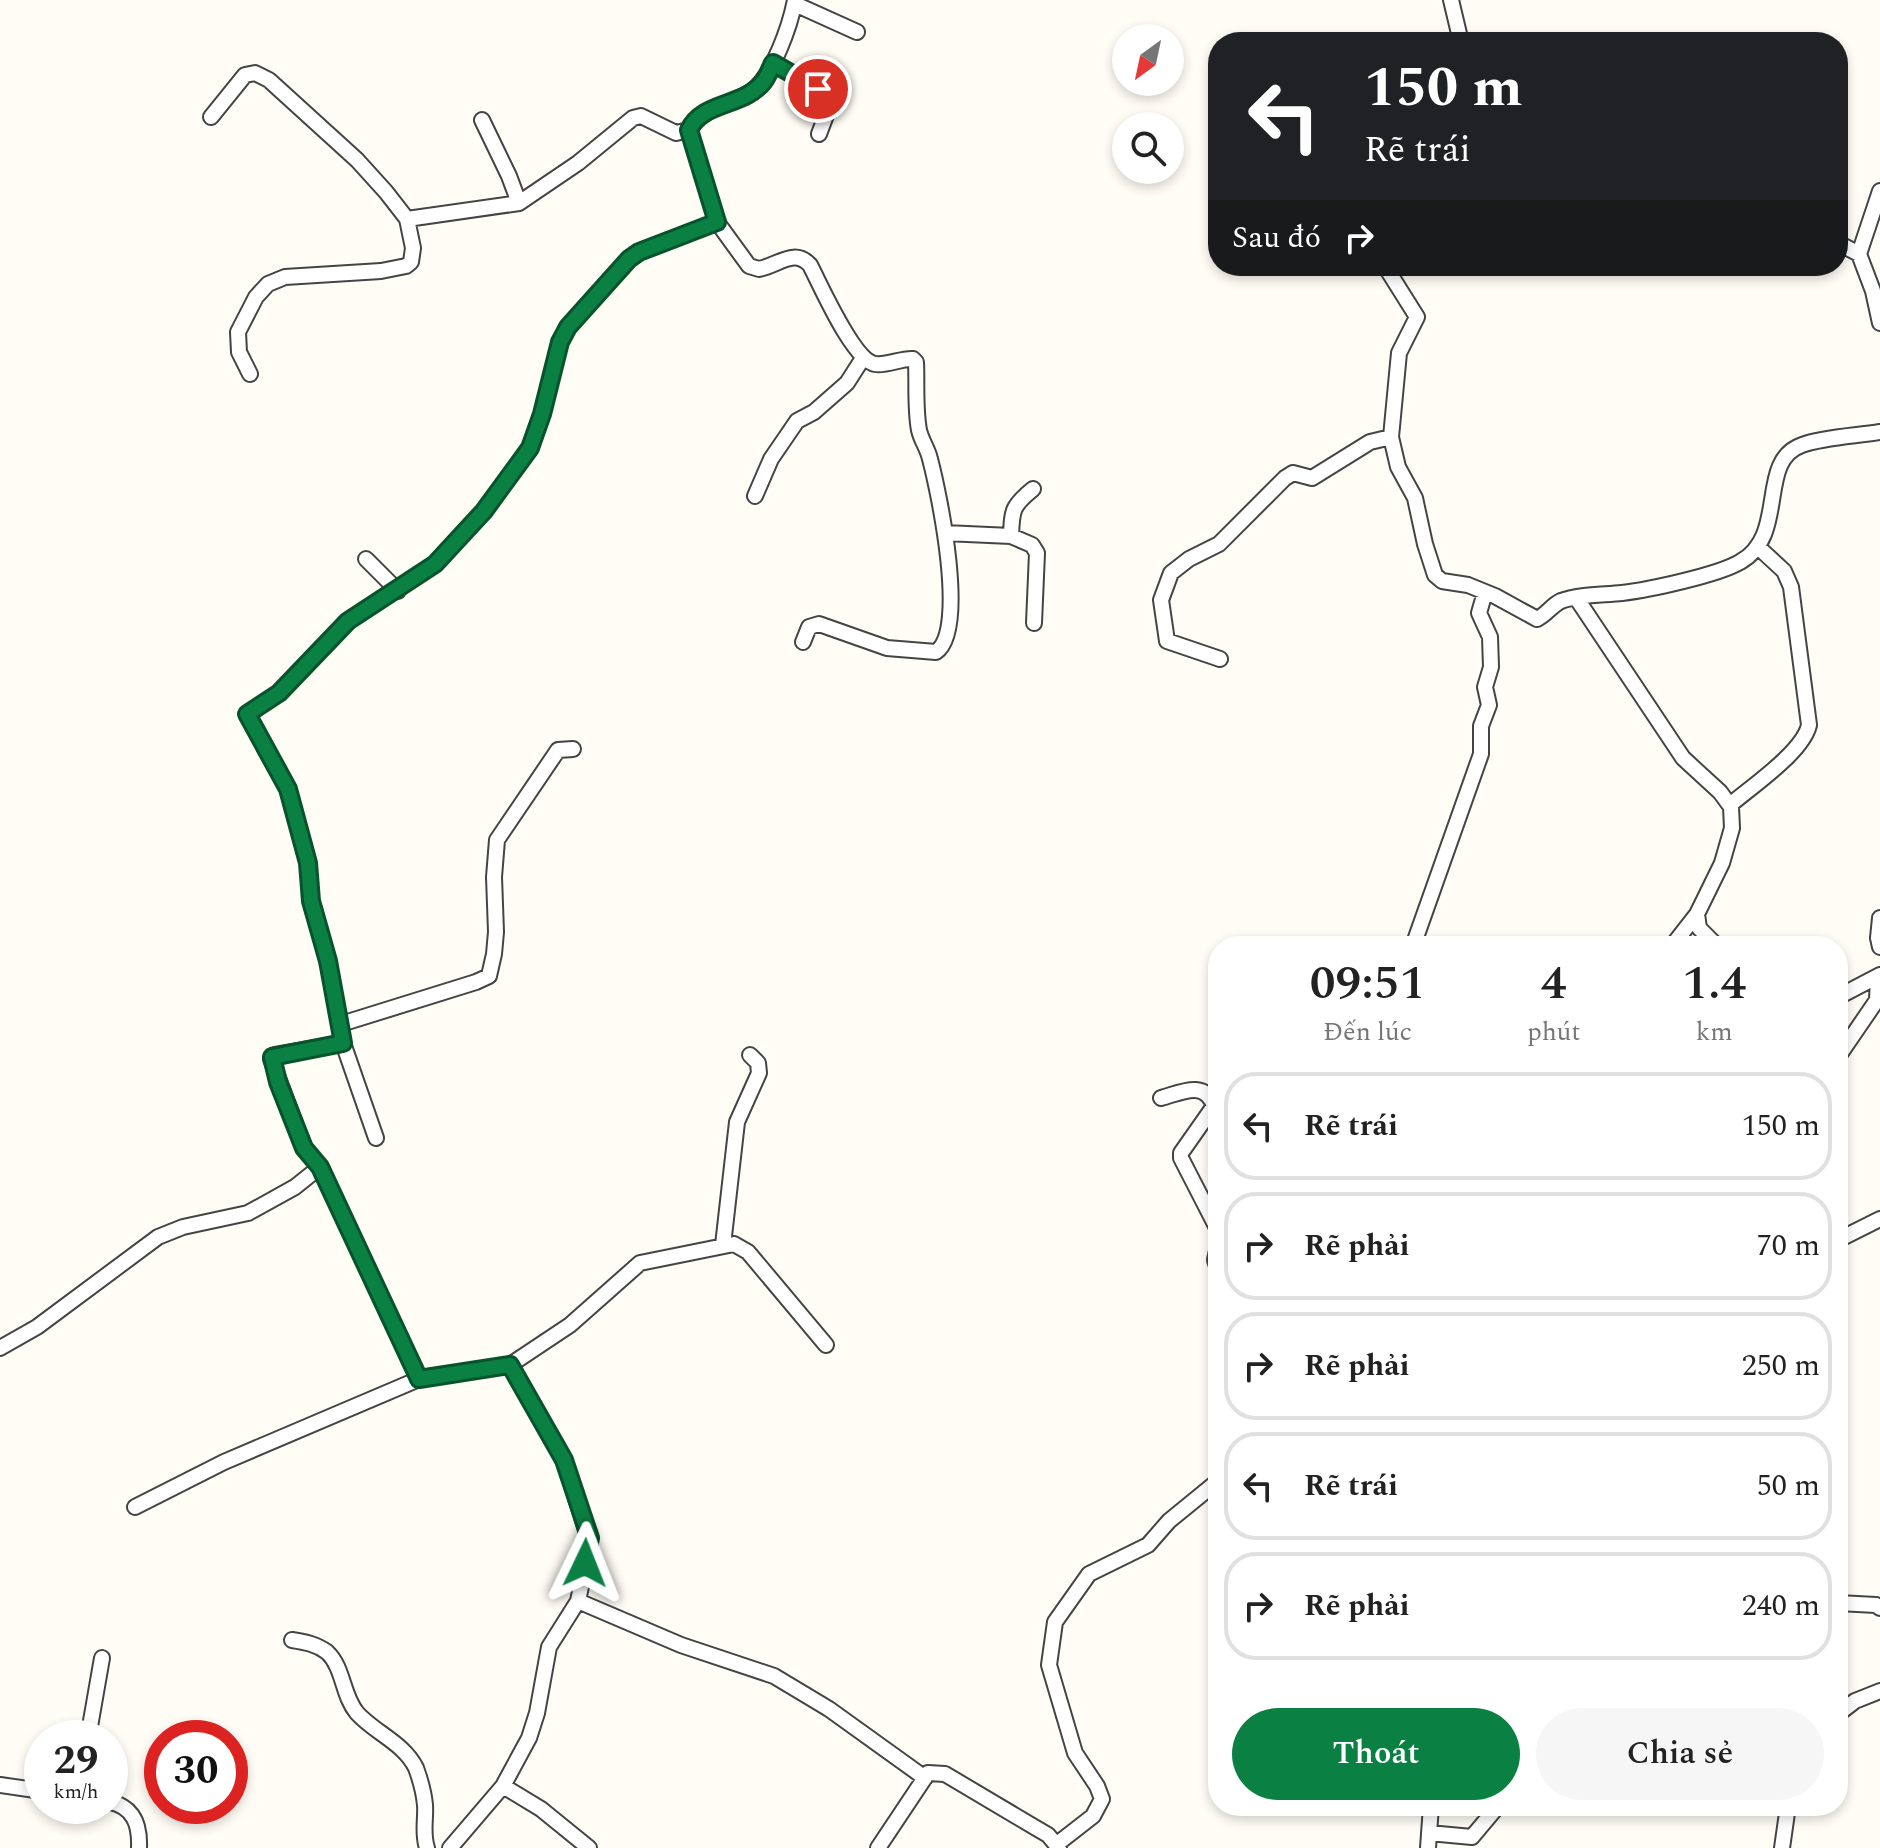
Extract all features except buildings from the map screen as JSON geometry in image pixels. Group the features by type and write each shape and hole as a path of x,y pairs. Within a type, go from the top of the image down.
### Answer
{"street":[{"path":"1451,0 1459,32"},
{"path":"407,219 519,203 572,168 633,118 645,116 663,129 676,133 689,130 696,118 751,93 764,81 795,2 857,32"},
{"path":"773,63 824,94 828,110 819,134"},
{"path":"211,117 245,75 260,74 357,160 407,219 413,248 411,262 406,266 381,271 285,277 268,284 256,297 238,332 239,352 250,374"},
{"path":"482,120 519,203"},
{"path":"689,130 717,222 749,266 766,268 795,256 803,258 810,265 863,358 878,364 910,358 916,362 919,432 929,455 949,554 950,608 946,642 941,650 928,652 887,648 819,624 809,627 803,642"},
{"path":"1880,191 1859,254 1873,291 1880,323"},
{"path":"376,1138 343,1043 328,961 311,901 308,863 288,789 247,714 279,693 348,621 398,591 448,553 484,511 530,448 560,342 568,327 629,259 639,252 717,222"},
{"path":"1848,248 1859,254"},
{"path":"1391,276 1417,317 1399,353 1391,437 1398,467 1415,498 1435,575 1442,581 1468,585 1485,592 1537,619 1561,601 1635,592 1727,568 1748,557 1758,547 1768,528 1772,494 1786,455 1803,444 1880,432"},
{"path":"755,496 771,459 797,421 814,412 847,383 863,358"},
{"path":"1220,659 1167,641 1161,600 1171,573 1180,564 1219,544 1293,473 1312,478 1370,442 1391,437"},
{"path":"1011,536 1015,504 1033,489"},
{"path":"945,533 1011,536 1032,545 1037,553 1034,623"},
{"path":"1730,805 1790,754 1806,735 1809,725 1791,587 1784,571 1758,547"},
{"path":"366,559 398,591"},
{"path":"1417,936 1481,754 1481,726 1489,705 1485,687 1491,667 1490,637 1479,613 1485,592"},
{"path":"1577,599 1683,758 1730,805 1732,828 1722,863 1697,914 1680,936"},
{"path":"341,1024 489,976 495,943 494,877 498,835 558,750 573,749"},
{"path":"1697,914 1699,928 1707,936"},
{"path":"1880,918 1880,947"},
{"path":"1848,992 1879,976"},
{"path":"1848,1042 1877,1000 1879,976"},
{"path":"343,1043 274,1055 271,1059 304,1148 320,1167 419,1379"},
{"path":"723,1245 737,1122 759,1073 758,1063 750,1055"},
{"path":"1161,1098 1191,1088 1208,1096"},
{"path":"1208,1117 1181,1153 1181,1158 1208,1211"},
{"path":"0,1348 37,1327 158,1237 183,1227 248,1213 275,1199 320,1167"},
{"path":"1848,1235 1880,1219"},
{"path":"135,1507 224,1462 419,1379 510,1365 574,1322 640,1263 734,1244 748,1252 826,1345"},
{"path":"450,1848 503,1786 529,1738 537,1713 549,1647 578,1601 590,1543 564,1460 510,1365"},
{"path":"878,1848 928,1773 934,1772 945,1774 1036,1828 1058,1846 1093,1816 1102,1799 1075,1753 1049,1665 1055,1622 1089,1574 1148,1545 1169,1521 1208,1489"},
{"path":"578,1601 681,1645 774,1676 829,1709 925,1778"},
{"path":"1848,1604 1876,1605 1880,1608"},
{"path":"292,1640 310,1643 329,1654 358,1714 405,1753 415,1767 425,1803 427,1848"},
{"path":"91,1720 102,1658"},
{"path":"1848,1706 1880,1691"},
{"path":"503,1786 541,1809 589,1848"},
{"path":"1,1788 24,1790"},
{"path":"128,1811 135,1817 139,1848"},
{"path":"1430,1816 1429,1841 1472,1837 1490,1816"},
{"path":"1782,1848 1787,1816"}],"route":[{"path":"585,1563 590,1538 564,1460 510,1365 419,1379 320,1167 304,1148 271,1059 274,1055 343,1043 341,1024 311,901 308,863 288,789 247,714 279,693 348,621 419,577 448,553 484,511 530,448 560,342 568,327 629,259 639,252 717,222 689,130 696,118 751,93 764,81 773,63 818,89"}]}
